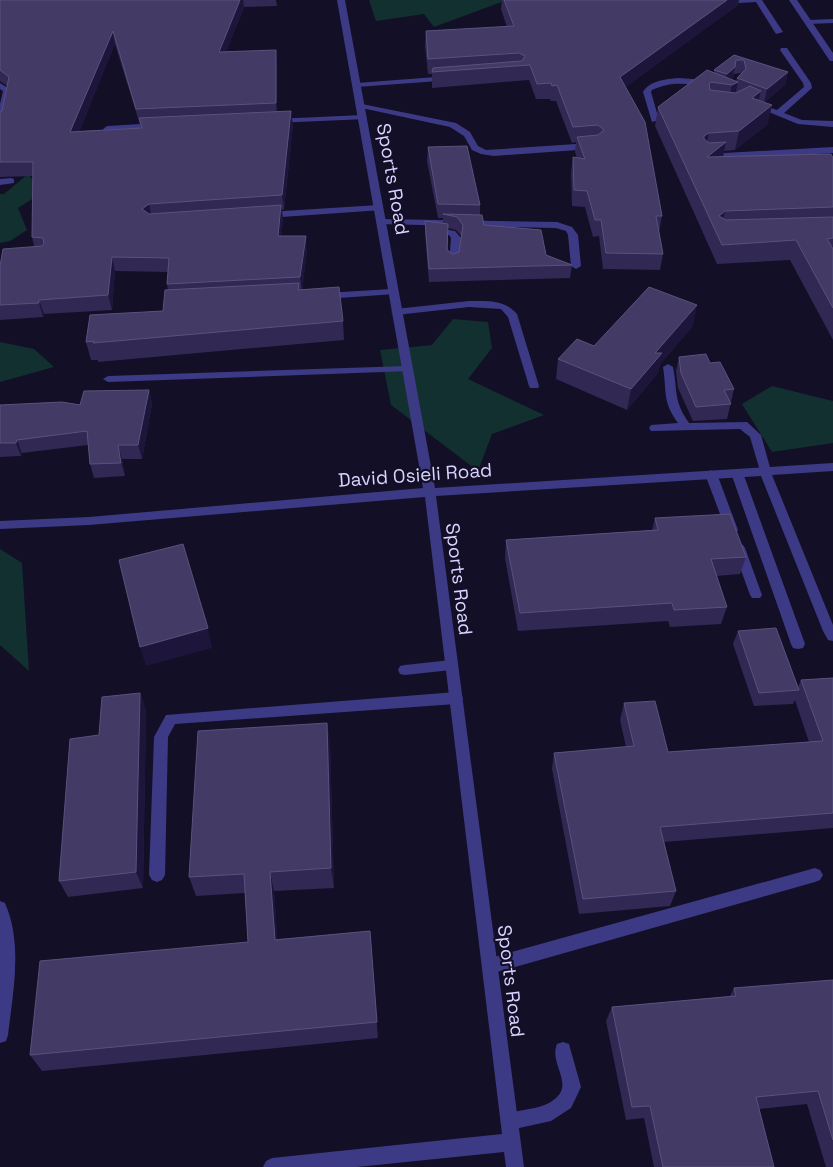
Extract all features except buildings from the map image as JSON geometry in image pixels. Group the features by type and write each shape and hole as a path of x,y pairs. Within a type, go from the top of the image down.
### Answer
{"street":[{"name":"Sports Road","path":"341,0 379,208 392,292 430,492 515,1167"},
{"path":"712,2 757,0 779,32"},
{"path":"793,0 833,59"},
{"path":"808,22 833,21"},
{"path":"779,114 808,88 789,55 784,50"},
{"path":"357,84 461,77"},
{"path":"655,120 647,92 649,88 678,80 695,81 718,90"},
{"path":"0,85 7,90 0,124"},
{"path":"743,100 801,122 833,124"},
{"path":"264,118 362,111 453,125 467,134 474,148 494,153 596,146"},
{"path":"107,129 167,122 157,119"},
{"path":"705,157 833,150"},
{"path":"0,182 11,181"},
{"path":"262,215 379,208"},
{"path":"382,226 557,225 569,228 573,236 576,266"},
{"path":"382,226 452,233 456,238 454,263"},
{"path":"316,296 392,292"},
{"path":"396,312 476,304 493,304 505,307 513,316 534,386"},
{"path":"668,367 671,383 670,397 676,413 685,426"},
{"path":"108,379 407,369"},
{"path":"655,428 743,425 755,435 766,471 829,631 833,636"},
{"name":"David Osieli Road","path":"0,524 89,521 430,492 833,467"},
{"path":"737,473 798,644"},
{"path":"711,474 756,595"},
{"path":"405,670 452,665"},
{"path":"157,875 160,737 171,719 456,698"},
{"path":"490,966 815,876"},
{"path":"0,908 3,912 7,933 4,999 0,1035"},
{"path":"510,1121 550,1112 565,1102 572,1087 563,1050"},
{"path":"272,1167 512,1142"}],"green space":[{"path":"369,0 507,0 434,27 424,14 376,21"},
{"path":"28,174 43,192 18,208 27,230 10,241 0,243 0,194 4,194"},
{"path":"453,319 488,322 492,348 468,379 544,415 492,434 478,471 391,405 380,350 432,345"},
{"path":"0,342 34,349 54,367 0,382"},
{"path":"772,386 833,401 833,443 772,452 742,404"},
{"path":"0,549 22,563 29,671 0,645"}]}
